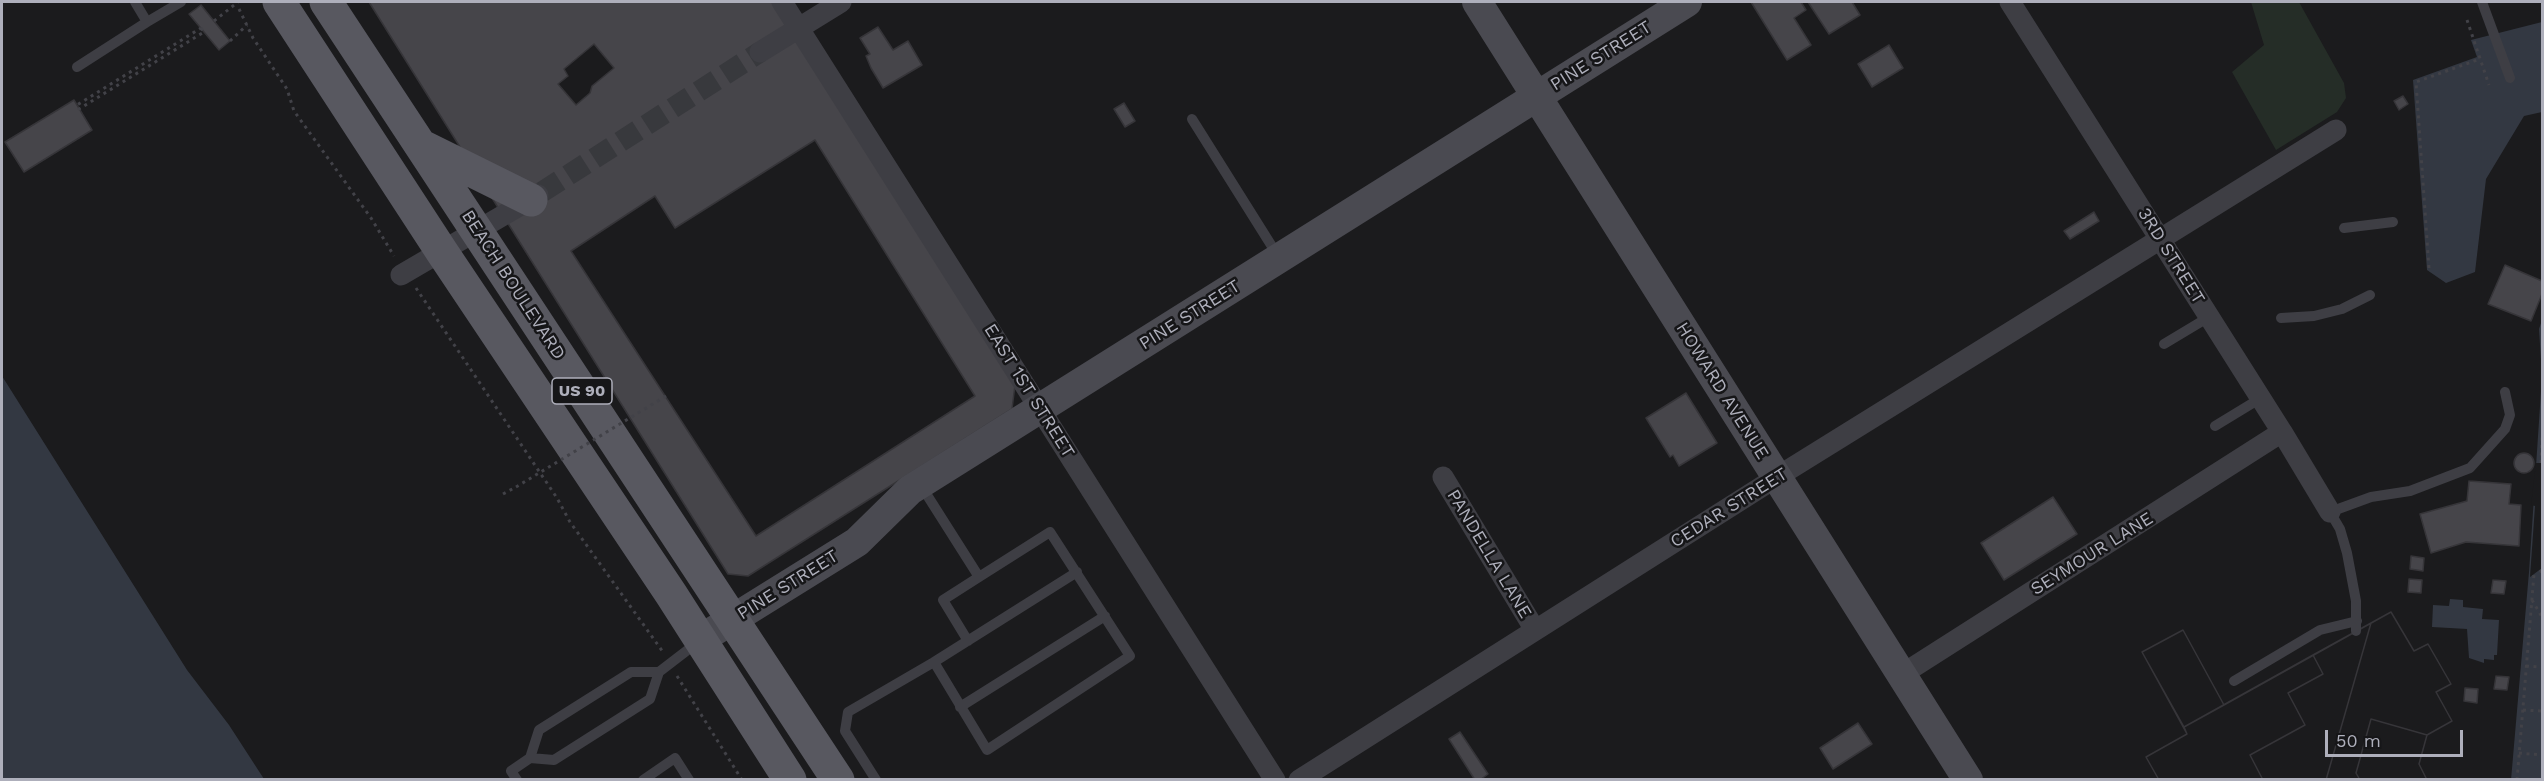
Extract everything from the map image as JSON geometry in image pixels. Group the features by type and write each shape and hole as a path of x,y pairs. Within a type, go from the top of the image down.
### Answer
{"main road":[{"name":"US 90","path":"279,2 442,252 701,639 790,780"},
{"name":"BEACH BOULEVARD","path":"326,2 838,780"},
{"path":"419,144 476,175 536,196"}],"street":[{"name":"EAST 1ST STREET","path":"782,2 1275,780"},
{"path":"760,52 841,2"},
{"name":"HOWARD AVENUE","path":"1477,2 1968,780"},
{"name":"PINE STREET","path":"701,639 857,542 910,490 1687,2"},
{"name":"3RD STREET","path":"2010,2 2261,398 2330,512"},
{"name":"CEDAR STREET","path":"1299,780 1777,477 2337,130"},
{"path":"403,271 478,232 536,196"},
{"name":"SEYMOUR LANE","path":"1901,675 2282,432"},
{"name":"PANDELLA LANE","path":"1443,477 1535,630"}],"lane":[{"path":"135,2 147,22"},
{"path":"77,67 181,2"},
{"path":"2482,2 2510,78"},
{"path":"1192,118 1280,259"},
{"path":"2344,228 2393,222"},
{"path":"2281,318 2314,316 2342,309 2370,295"},
{"path":"2164,344 2209,317"},
{"path":"2234,681 2320,630 2357,626 2356,601 2347,554 2340,529 2330,512 2371,496 2410,491 2470,468 2505,429 2510,415 2505,392"},
{"path":"2215,426 2261,398"},
{"path":"920,484 979,577"},
{"path":"934,662 987,750 1130,656 1050,532 943,600 968,640"},
{"path":"876,780 845,731 848,712 934,662 1077,572"},
{"path":"960,707 1105,616"},
{"path":"530,758 555,760 650,699 659,672 701,639"},
{"path":"517,780 511,771 530,758 539,730 631,672 659,672"},
{"path":"643,780 675,758 689,780"}],"path":[{"path":"214,21 238,2"},
{"path":"239,9 286,89 294,111 371,218 403,271 557,498 570,522 650,631"},
{"path":"2467,20 2489,85"},
{"path":"230,41 247,25"},
{"path":"201,28 204,32 80,109 77,105 201,28"},
{"path":"2429,268 2416,82 2480,58"},
{"path":"503,494 666,396"},
{"path":"2541,463 2542,436"},
{"path":"2517,780 2534,574"},
{"path":"2532,600 2542,616"},
{"path":"2526,666 2542,667"},
{"path":"687,694 742,780"},
{"path":"2523,710 2542,711"},
{"path":"2519,753 2542,755"}],"shaded area":[{"path":"2251,2 2299,2 2344,83 2346,98 2337,112 2276,150 2232,72 2264,45"},
{"path":"2542,22 2542,112 2524,116 2486,179 2475,272 2446,283 2427,270 2413,80 2477,57 2471,40"},
{"path":"2542,320 2542,376 2539,329"},
{"path":"2,376 187,670 229,725 264,779 2,779"},
{"path":"2542,376 2542,779 2511,780 2529,572"},
{"path":"2450,599 2463,600 2463,607 2483,609 2482,619 2499,620 2497,655 2494,655 2494,660 2484,659 2484,663 2469,658 2467,629 2432,627 2433,605 2449,606"}],"pier":[{"path":"2536,463 2542,463 2542,568 2530,577 2535,506 2531,505"}],"building":[{"path":"369,2 772,2 1015,385 1012,409 748,576 728,574"},
{"path":"1751,2 1801,2 1806,10 1794,18 1811,45 1787,60"},
{"path":"1808,2 1852,2 1860,15 1829,34"},
{"path":"201,5 230,41 219,50 189,14"},
{"path":"878,27 893,50 908,41 922,65 883,88 871,68 866,56 870,54 860,38"},
{"path":"594,44 614,68 592,86 590,93 576,105 558,84 568,76 564,69"},
{"path":"1889,45 1903,68 1872,87 1858,64"},
{"path":"2403,96 2408,104 2399,110 2394,101"},
{"path":"74,100 92,130 24,172 5,142"},
{"path":"1124,103 1135,121 1125,127 1114,109"},
{"path":"815,140 975,396 756,536 571,251 655,196 675,228"},
{"path":"2094,212 2099,221 2070,239 2064,231"},
{"path":"2505,265 2542,281 2542,294 2531,321 2488,304"},
{"path":"1686,393 1717,443 1679,466 1673,455 1670,457 1646,418"},
{"path":"2524,453 2531,456 2534,463 2531,470 2524,473 2517,470 2514,463 2517,456"},
{"path":"2469,481 2511,484 2509,504 2521,505 2519,546 2466,542 2431,553 2420,514 2467,501"},
{"path":"2053,497 2077,534 2004,580 1981,543"},
{"path":"2411,556 2424,558 2423,571 2410,569"},
{"path":"2409,579 2422,580 2421,593 2408,592"},
{"path":"2493,580 2506,581 2504,594 2491,593"},
{"path":"2391,612 2414,651 2428,644 2451,684 2436,692 2452,721 2427,735 2371,719 2356,773 2360,780 2326,780 2371,623"},
{"path":"2391,612 2414,651 2428,644 2451,684 2436,692 2452,721 2427,735 2419,764 2427,780 2159,780 2146,757 2187,734 2142,652 2183,630 2224,705"},
{"path":"2371,623 2326,780 2263,780 2250,755 2305,725 2288,693 2323,674 2313,655"},
{"path":"2183,630 2224,705 2184,727 2142,652"},
{"path":"2313,655 2323,674 2288,693 2305,725 2250,755 2263,780 2159,780 2146,757 2187,734 2184,727"},
{"path":"2496,676 2509,677 2507,690 2494,689"},
{"path":"2465,688 2478,689 2477,703 2464,701"},
{"path":"2371,719 2427,735 2419,764 2427,780 2360,780 2356,773"},
{"path":"1858,723 1872,744 1833,769 1820,748"},
{"path":"1460,732 1488,774 1480,780 1475,780 1449,739"}],"tunnel":[{"path":"542,192 760,52"}]}
